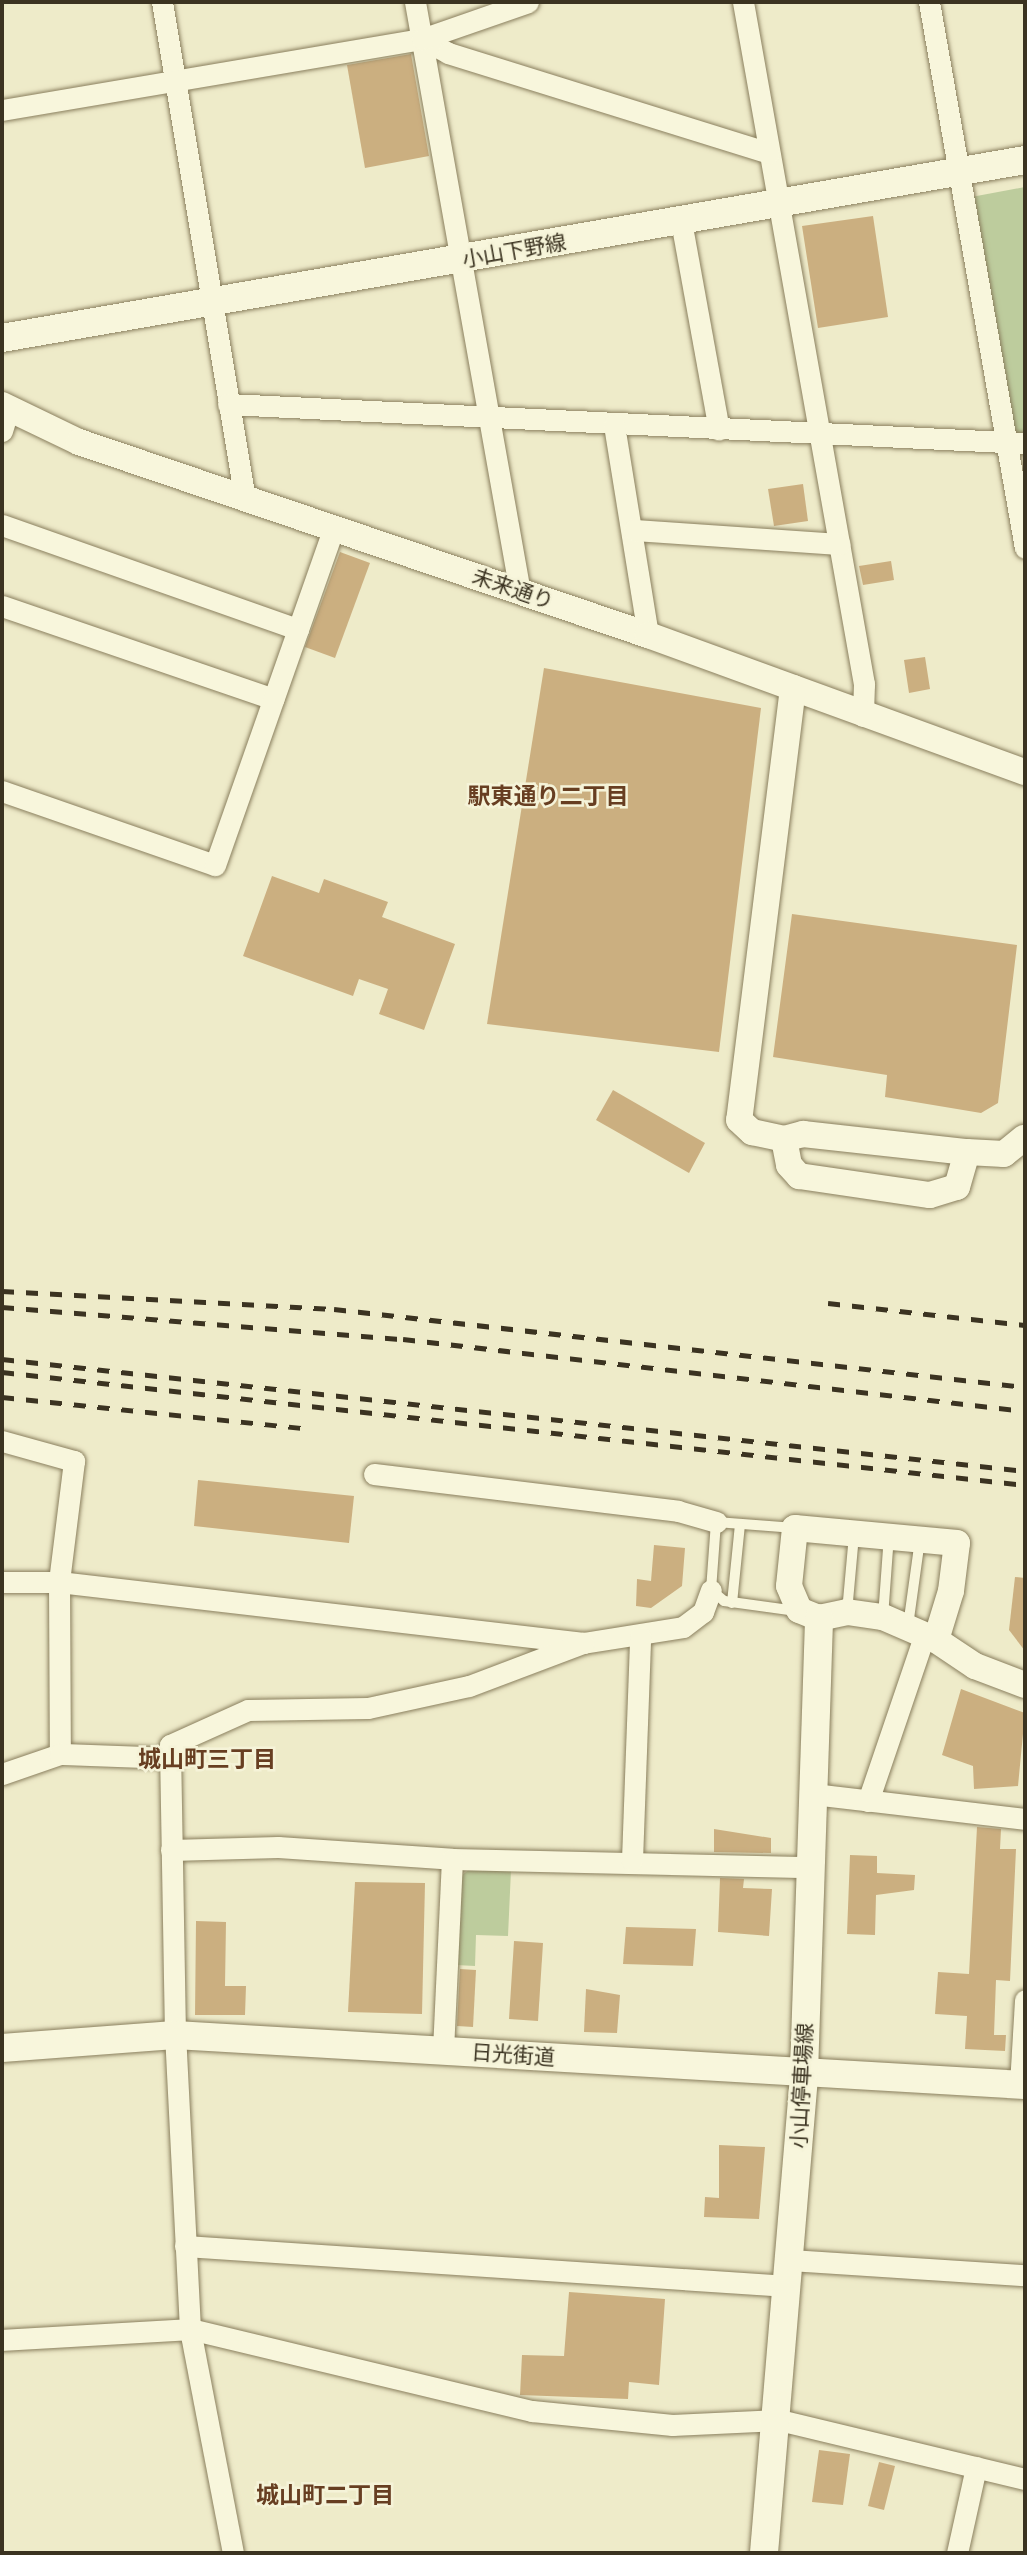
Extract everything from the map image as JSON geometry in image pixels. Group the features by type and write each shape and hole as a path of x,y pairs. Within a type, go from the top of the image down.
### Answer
{"main road":[{"name":"小山下野線","path":"2,338 211,304 1025,160"},
{"name":"小山停車場線","path":"764,2553 779,2420 804,2073 819,1618"},
{"name":"日光街道","path":"2,2048 174,2035 1023,2085"}],"street":[{"path":"162,2 245,499"},
{"path":"415,2 461,260 493,419 520,592"},
{"path":"2,110 422,38 528,2"},
{"path":"743,2 864,684 863,716"},
{"path":"929,2 958,171 1016,443 1025,548"},
{"path":"422,38 448,53 769,153"},
{"path":"681,221 719,430"},
{"path":"228,404 1016,443"},
{"name":"未来通り","path":"3,414 649,635 863,716 1025,772"},
{"path":"614,425 634,530 649,635"},
{"path":"2,525 298,629"},
{"path":"2,791 215,865 333,529"},
{"path":"634,530 839,544"},
{"path":"2,606 273,699"},
{"path":"793,688 737,1111 752,1132 784,1139 803,1134 1004,1154 1025,1141 1025,1133"},
{"path":"784,1139 789,1165 799,1176 930,1195 957,1188 968,1152"},
{"path":"2,1441 74,1461 59,1582 61,1754"},
{"path":"374,1474 678,1511 716,1522"},
{"path":"868,1801 923,1633 951,1591 957,1543 794,1528 791,1598 799,1611 819,1618 847,1612 883,1617 923,1633 975,1667 1025,1685"},
{"path":"2,1583 59,1582 583,1643 640,1637 682,1626 704,1612 711,1590"},
{"path":"632,1860 640,1637"},
{"path":"233,2553 190,2329 174,2035 170,1745 248,1710 368,1709 469,1686 583,1643"},
{"path":"2,1774 61,1754 169,1758"},
{"path":"814,1794 1025,1819"},
{"path":"171,1850 278,1847 452,1859 632,1860 811,1867"},
{"path":"443,2050 452,1859"},
{"path":"1023,2085 1025,2000"},
{"path":"186,2246 789,2273 1025,2275"},
{"path":"2,2340 190,2329 532,2411 672,2425 779,2420 1025,2479"},
{"path":"957,2553 976,2467"}],"lane":[{"path":"794,1528 716,1522 711,1590 732,1603 787,1607 819,1618"},
{"path":"732,1603 740,1524"},
{"path":"847,1612 854,1532"},
{"path":"883,1617 890,1536"},
{"path":"920,1539 923,1633"}],"green space":[{"path":"1025,187 1025,435 1012,434 966,198"},
{"path":"470,1869 511,1870 508,1936 476,1935 475,1966 456,1965 458,1878"}],"building":[{"path":"411,54 429,156 365,168 347,65"},
{"path":"873,216 888,317 818,328 802,226"},
{"path":"803,484 808,521 774,526 768,489"},
{"path":"340,552 370,563 335,658 305,647"},
{"path":"891,561 894,580 863,585 859,566"},
{"path":"925,657 930,689 909,693 904,660"},
{"path":"544,668 761,708 719,1052 487,1024"},
{"path":"272,876 319,893 324,879 388,902 382,917 455,944 424,1030 379,1014 388,989 359,979 353,996 243,956"},
{"path":"792,914 1017,945 998,1103 981,1113 885,1097 887,1075 773,1057"},
{"path":"613,1090 705,1143 689,1173 596,1120"},
{"path":"198,1480 354,1496 349,1543 194,1526"},
{"path":"654,1545 685,1548 682,1586 651,1608 636,1606 637,1579 651,1581"},
{"path":"1015,1577 1025,1578 1025,1651 1009,1630"},
{"path":"961,1689 1025,1713 1018,1786 974,1789 973,1766 942,1755"},
{"path":"977,1827 1001,1829 1000,1849 1016,1849 1010,1981 996,1980 994,2035 1006,2035 1005,2051 965,2049 967,2016 935,2014 938,1972 969,1974"},
{"path":"714,1829 771,1838 771,1853 714,1852"},
{"path":"850,1855 877,1856 877,1873 915,1875 914,1890 876,1895 875,1935 847,1934"},
{"path":"720,1878 744,1879 743,1888 772,1889 769,1936 718,1932"},
{"path":"355,1882 425,1883 422,2014 348,2012"},
{"path":"196,1921 226,1922 225,1986 246,1986 245,2015 195,2015"},
{"path":"626,1927 696,1929 693,1966 623,1964"},
{"path":"514,1941 543,1943 538,2021 509,2019"},
{"path":"460,1969 476,1970 473,2027 457,2026"},
{"path":"586,1989 620,1995 617,2033 584,2032"},
{"path":"719,2145 765,2147 759,2219 704,2217 705,2197 719,2198"},
{"path":"569,2292 665,2299 659,2385 629,2382 628,2399 520,2395 522,2355 564,2356"},
{"path":"819,2450 850,2454 843,2505 812,2502"},
{"path":"879,2462 895,2466 884,2510 868,2506"}],"railway":[{"path":"2,1291 334,1309 1025,1387"},
{"path":"828,1303 1025,1325"},
{"path":"2,1307 403,1339 1025,1411"},
{"path":"2,1359 1025,1471"},
{"path":"2,1372 1025,1485"},
{"path":"2,1397 310,1429"}],"district":[{"name":"駅東通り二丁目","path":"548,796"},
{"name":"城山町三丁目","path":"207,1759"},
{"name":"城山町二丁目","path":"325,2495"}]}
